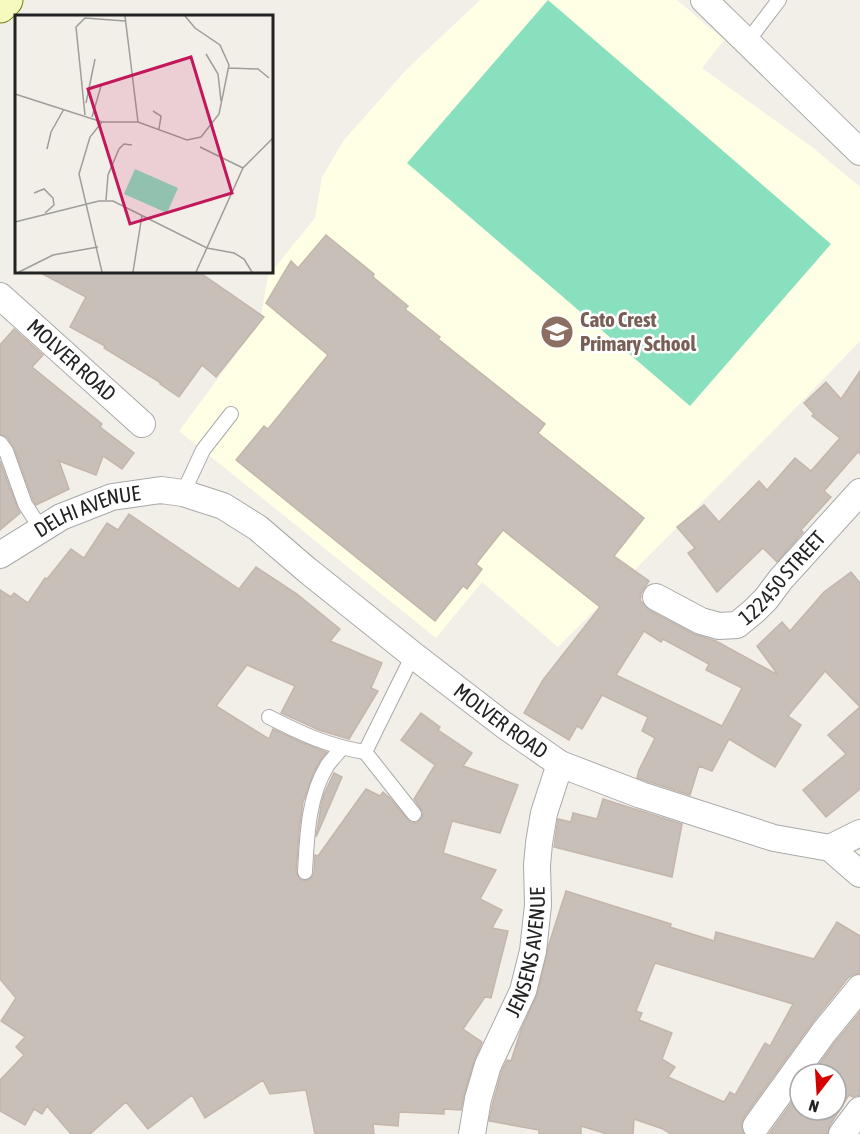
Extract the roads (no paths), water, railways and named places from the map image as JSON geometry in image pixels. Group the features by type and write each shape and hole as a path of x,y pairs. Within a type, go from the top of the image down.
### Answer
{"street":[{"path":"0,6 6,0"},
{"path":"704,0 860,153"},
{"name":"MOLVER ROAD","path":"0,296 142,424"},
{"name":"DELHI AVENUE","path":"0,555 61,517 112,497 161,490 183,493"},
{"name":"122450 STREET","path":"656,597 700,621 719,626 737,625 766,599 781,579 860,492"},
{"name":"MOLVER ROAD","path":"183,493 223,506 258,528 413,655 504,725 560,764 641,795 774,838 830,848"},
{"name":"JENSENS AVENUE","path":"472,1134 478,1099 489,1065 523,991 533,951 538,905 538,843 544,813 560,764"},
{"path":"860,833 830,848 860,874"},
{"path":"756,1126 824,1032 860,988"},
{"path":"842,1134 860,1110"}],"lane":[{"path":"747,42 779,0"},
{"path":"183,493 203,450 231,414"},
{"path":"0,443 6,451 25,504 41,529"},
{"path":"365,752 413,655"},
{"path":"268,717 312,738 342,748 365,752 414,814"},
{"path":"305,872 311,809 327,766 342,748"}],"place":[{"name":"Cato Crest Primary School","path":"557,332"}]}
